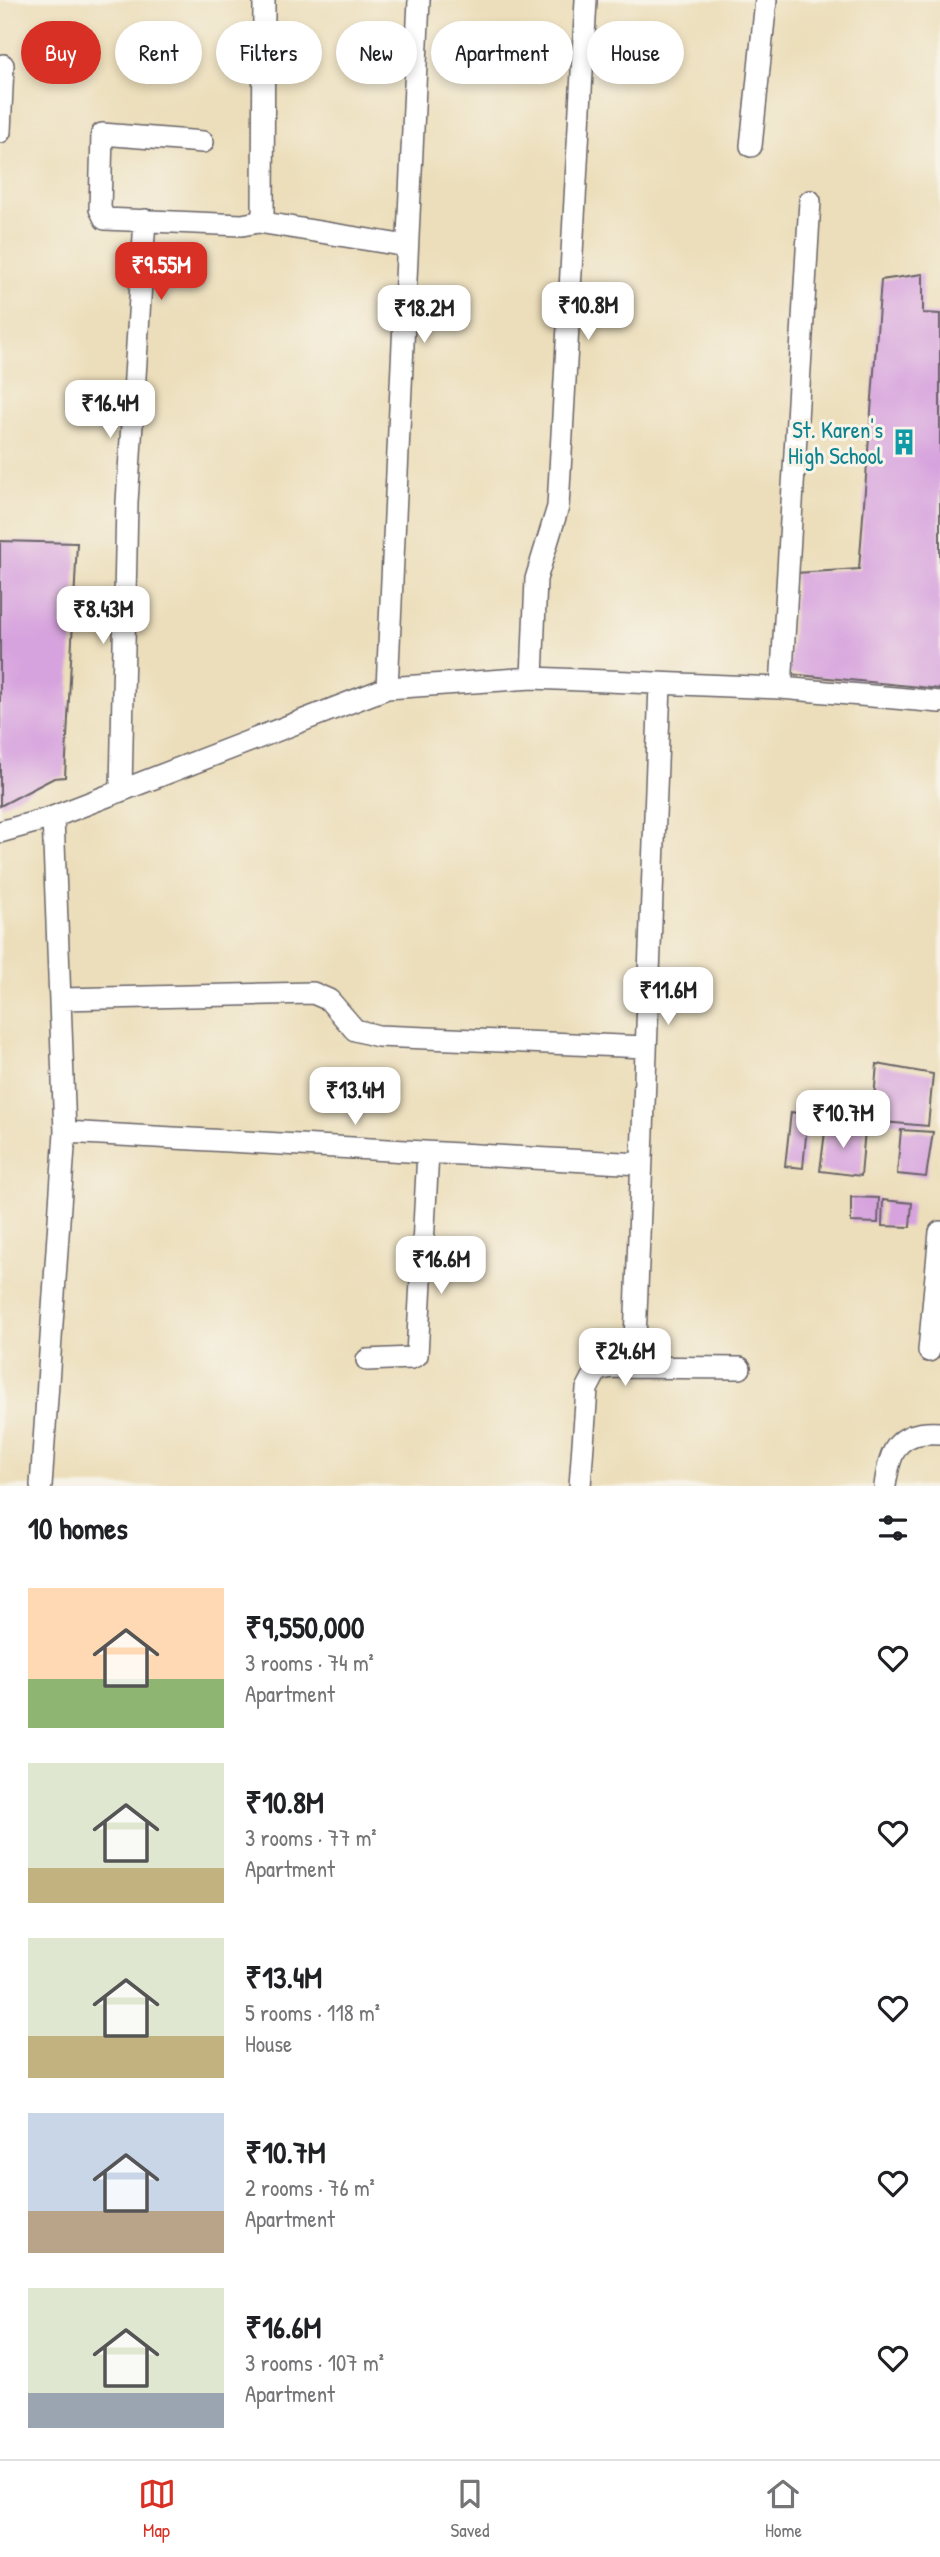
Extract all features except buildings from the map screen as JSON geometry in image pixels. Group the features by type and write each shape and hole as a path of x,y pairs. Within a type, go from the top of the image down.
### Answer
{"street":[{"path":"258,222 264,205 264,0"},
{"path":"387,688 419,0"},
{"path":"531,678 536,579 558,507 586,0"},
{"path":"751,146 766,0"},
{"path":"0,132 3,65"},
{"path":"203,142 102,134 100,209 105,219 242,225 258,222 407,246"},
{"path":"780,688 810,201"},
{"path":"121,790 127,502 145,220"},
{"path":"0,832 52,817 387,688 531,678 780,688 940,702"},
{"path":"634,1367 660,685"},
{"path":"41,1486 65,1132 62,999 52,817"},
{"path":"62,999 313,993 329,1000 355,1030 378,1036 646,1047"},
{"path":"65,1132 641,1164"},
{"path":"367,1360 411,1358 416,1355 428,1153"},
{"path":"929,1351 940,1232"},
{"path":"580,1486 590,1382 603,1367 740,1368"},
{"path":"885,1486 894,1449 904,1439 916,1434 940,1433"}],"place":[{"name":"St. Karen's High School","path":"904,442"}]}
